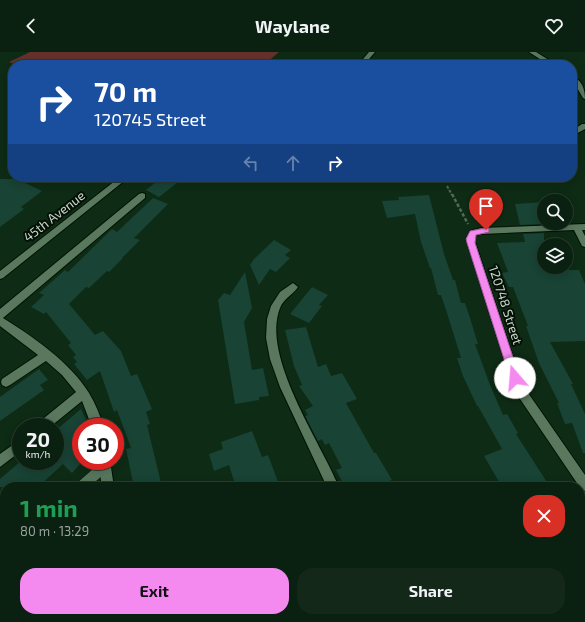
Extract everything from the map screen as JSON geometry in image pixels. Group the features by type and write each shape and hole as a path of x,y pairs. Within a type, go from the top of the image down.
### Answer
{"street":[{"path":"365,60 372,52"},
{"path":"532,52 546,60"},
{"path":"577,83 585,97"},
{"name":"45th Avenue","path":"0,276 119,182"},
{"path":"0,315 142,196"},
{"path":"473,233 486,230 580,227 585,244"},
{"name":"120748 Street","path":"473,233 470,239 472,247 515,378 529,405 583,482"},
{"path":"293,287 283,295 276,306 272,319 271,338 275,359 285,388 331,482"},
{"path":"0,321 46,355 73,381 83,393 94,418"},
{"path":"6,382 46,355"},
{"path":"53,418 83,393"},
{"path":"0,461 12,451"},
{"path":"105,470 107,482"}],"lane":[{"path":"87,482 98,470"}],"path":[{"path":"447,186 473,233"}],"shaded area":[{"path":"30,52 279,52 270,60 13,60"}],"building":[{"path":"0,179 8,179 8,182 23,182 42,191 21,207 24,209 0,227"},
{"path":"156,182 177,183 159,197 146,190"},
{"path":"429,195 444,254 453,280 455,280 461,303 465,303 478,344 475,344 490,385 503,415 507,414 518,433 516,434 547,482 499,482 484,456 502,449 477,406 463,376 457,358 461,358 441,295 438,295 431,268 421,242 415,214 387,218 382,201 399,200 398,197"},
{"path":"153,198 168,204 134,238 140,240 123,258 109,272 107,271 89,288 86,287 69,304 95,335 103,331 121,351 131,376 137,374 152,409 146,412 150,424 147,425 161,482 133,482 126,449 131,448 124,429 124,418 120,418 117,410 114,412 100,371 87,380 74,364 77,362 73,357 76,355 68,345 71,343 46,312 44,314 31,307 44,295 39,293 65,270 68,272 112,229 117,232"},
{"path":"537,202 537,224 520,225 515,204"},
{"path":"544,233 544,238 537,238 537,274 573,274 573,270 579,270 585,284 585,341 550,342 573,384 571,384 585,414 585,453 583,453 572,423 565,424 557,403 559,403 539,363 526,326 528,326 513,287 509,287 502,273 508,272 497,243 525,242 523,234"},
{"path":"274,240 291,250 285,255 290,258 276,272 270,269 259,285 250,265 254,259"},
{"path":"245,272 252,308 244,322 252,370 263,368 269,396 259,397 259,400 235,404 218,300 224,293 230,295"},
{"path":"312,287 328,295 319,305 322,306 309,323 290,314"},
{"path":"306,327 318,367 326,364 331,376 342,373 357,399 346,403 374,453 376,453 392,480 387,482 342,482 336,470 342,468 329,443 325,445 322,439 318,441 305,416 308,415 305,410 313,406 299,386 302,385 294,366 285,330"},
{"path":"39,369 48,380 40,385 44,390 0,421 0,397"},
{"path":"81,409 85,418 72,418 72,470 75,470 72,473 64,465 64,423"},
{"path":"252,431 262,457 268,455 278,482 234,482 229,465 214,471 209,454 223,449 221,442"},
{"path":"12,469 12,470 56,470 43,482 0,482 0,479"}],"route":[{"path":"486,230 473,233 470,239 515,378"}]}
